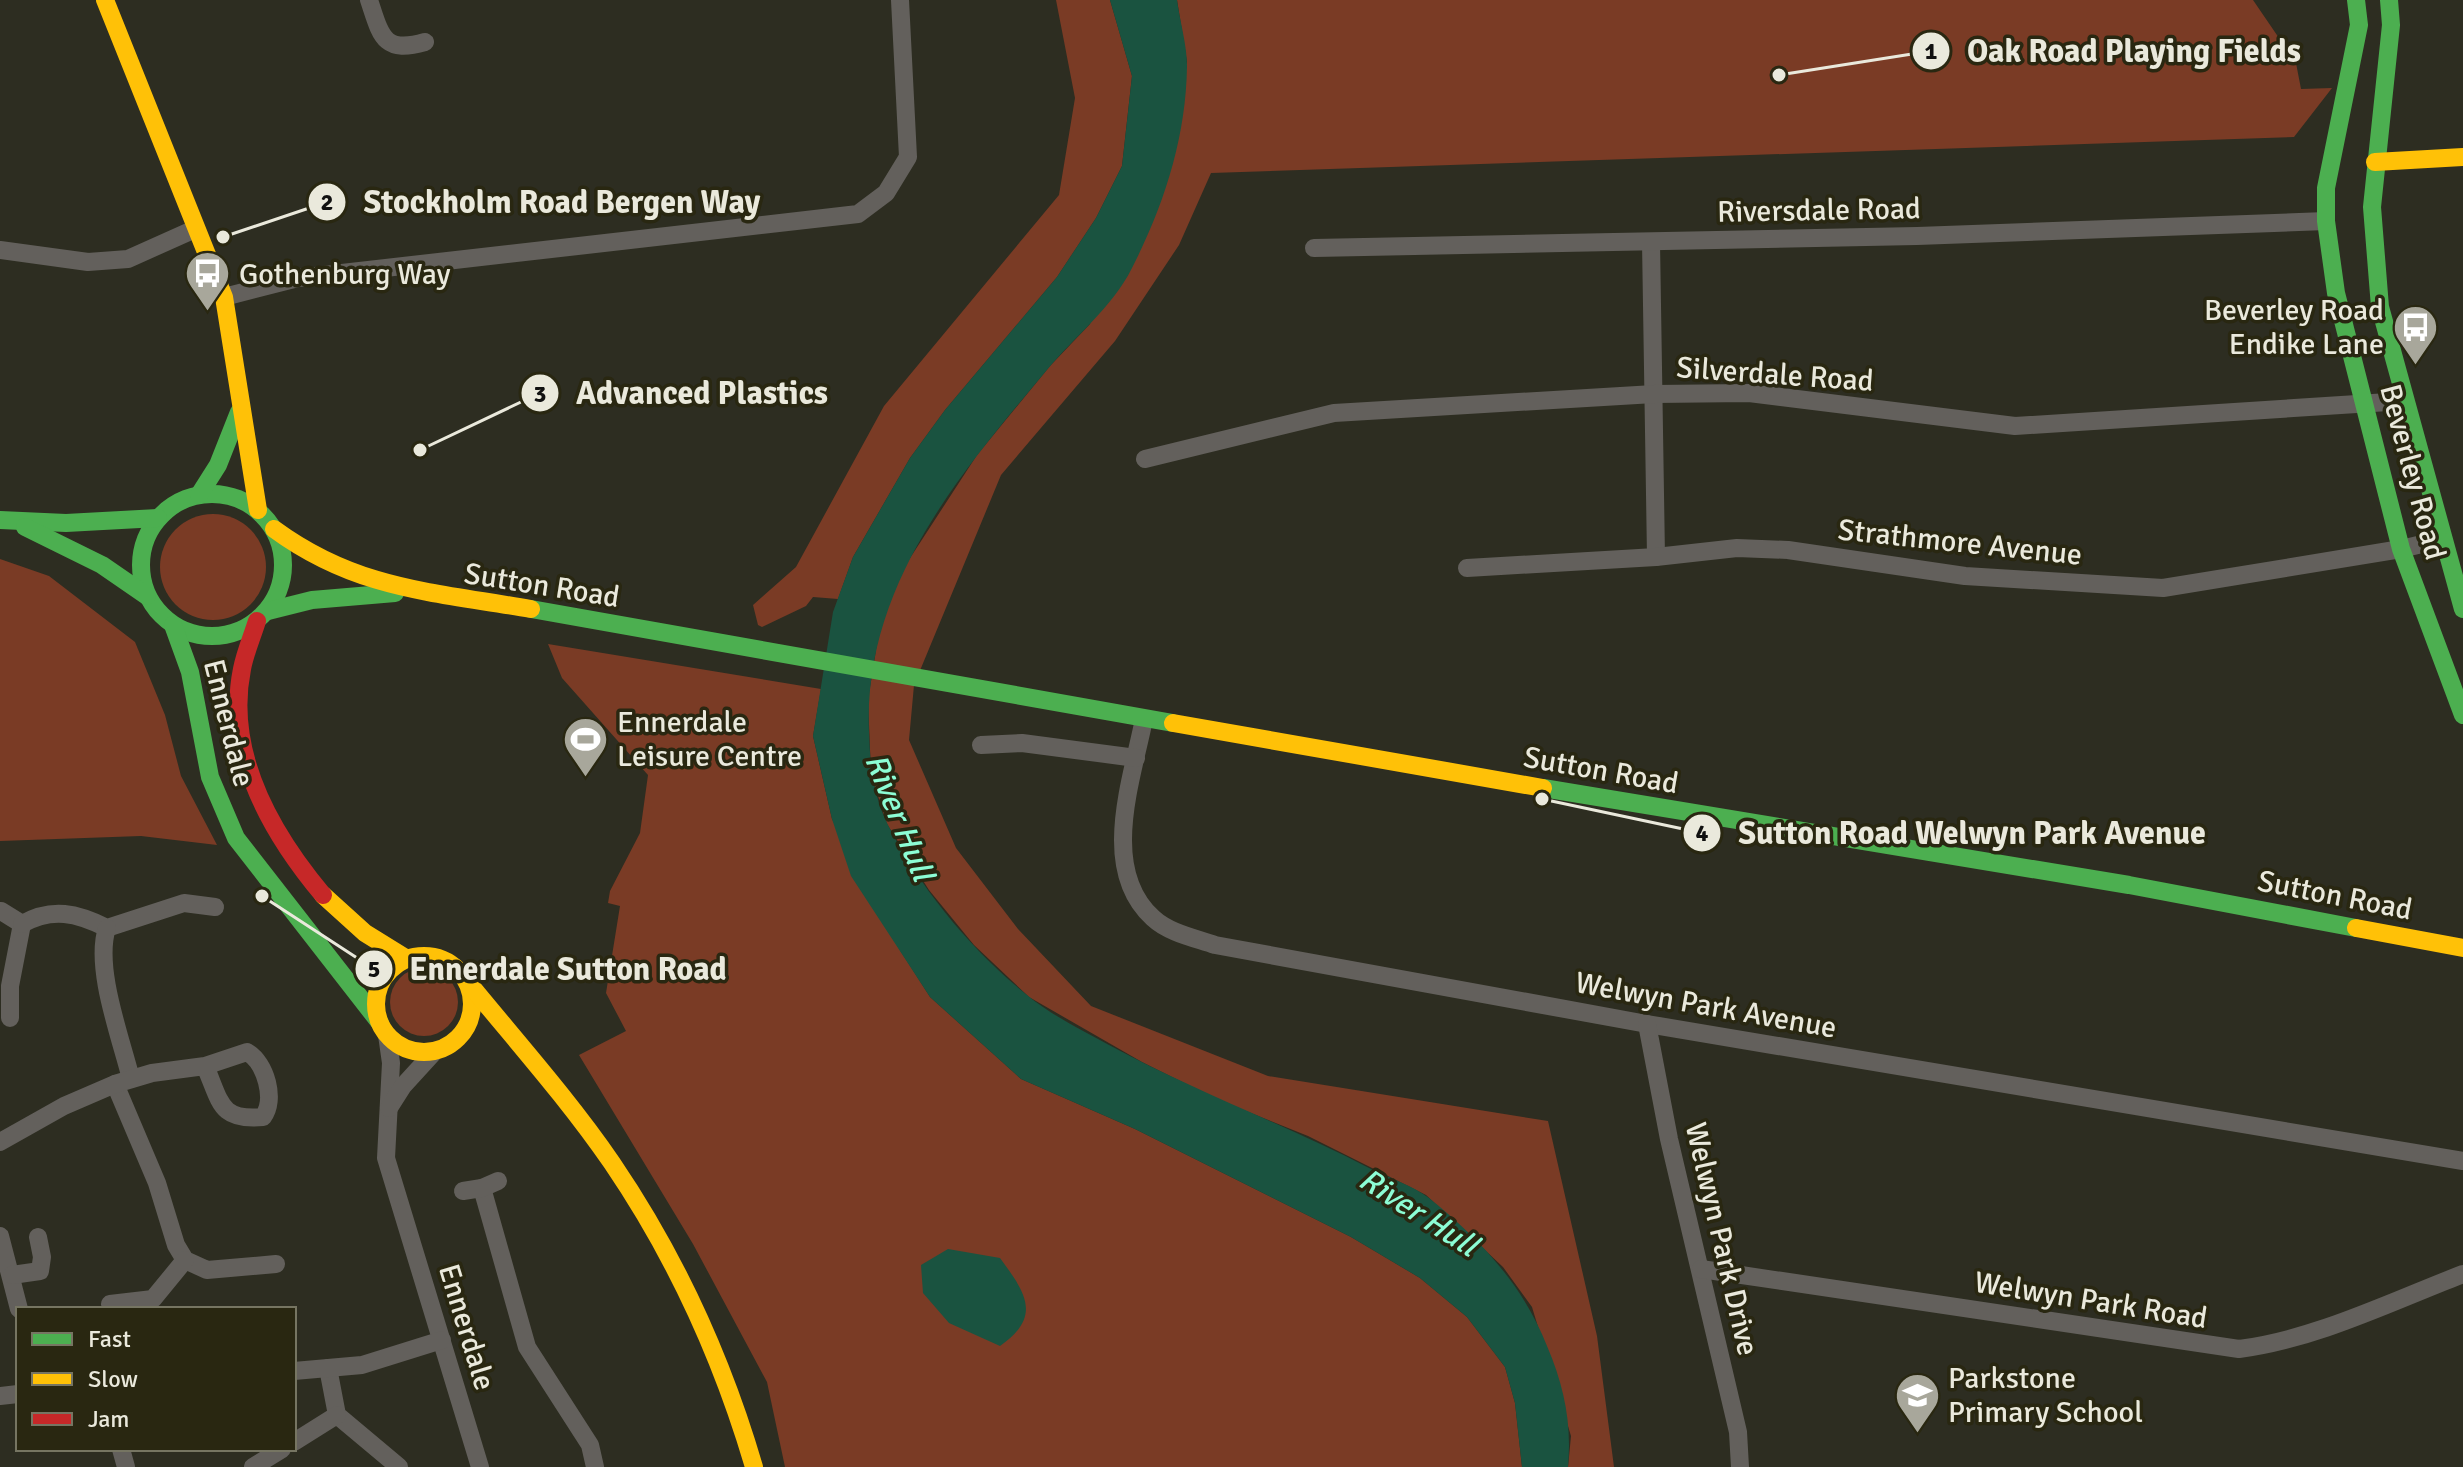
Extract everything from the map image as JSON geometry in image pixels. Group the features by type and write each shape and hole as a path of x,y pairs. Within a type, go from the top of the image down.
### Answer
{"main road":[{"path":"105,0 224,297 234,334 241,405 258,510"},
{"name":"Beverley Road","path":"2356,0 2359,25 2326,188 2326,221 2380,307 2463,609"},
{"name":"Beverley Road","path":"2389,0 2391,25 2372,207 2337,301 2367,405 2401,549 2463,715"},
{"path":"2375,162 2463,157"},
{"path":"199,495 218,465 241,405"},
{"path":"147,596 141,576 141,555 147,535 158,518 177,503 199,495 220,494 240,499 258,510 274,529 282,549 284,571 279,592 262,616"},
{"path":"7,521 158,518"},
{"path":"7,521 102,565 147,596 173,625 193,634 215,637 237,632 262,616 312,600 402,592"},
{"name":"Sutton Road","path":"274,529 317,558 402,592 536,610 1144,719 2129,885 2463,948"},
{"name":"Ennerdale","path":"262,616 240,666 237,706 246,763 262,806 281,840 316,887 353,924 407,959"},
{"name":"Ennerdale","path":"173,625 190,672 210,777 231,828 262,874 383,1029"},
{"path":"474,1042 409,1050 383,1029 376,1008 383,978 407,959 440,959 458,970 584,1124 676,1269 714,1351 754,1467"},
{"path":"444,1047 469,1022 472,1008 467,981"},
{"path":"503,1049 532,1063"}],"street":[{"path":"369,0 379,30 389,44 403,48 425,42"},
{"path":"224,297 298,278 858,214 886,193 908,157 900,0"},
{"name":"Riversdale Road","path":"1314,248 1651,242 2326,221"},
{"path":"0,250 88,262 128,259 195,229"},
{"path":"1651,242 1656,557"},
{"name":"Silverdale Road","path":"1145,459 1334,413 1654,394 1749,393 2015,426 2404,401"},
{"name":"Strathmore Avenue","path":"1467,568 1656,557 1737,548 1788,550 1965,576 2163,588 2401,549 2443,539"},
{"name":"Welwyn Park Avenue","path":"1144,719 1122,845 1127,879 1154,920 1181,934 1215,945 1647,1024 2463,1161"},
{"path":"981,745 1022,743 1136,758"},
{"path":"10,1018 10,986 22,924 40,914 77,913 107,928 184,903 215,907"},
{"path":"1,911 22,924"},
{"path":"107,928 102,943 123,1082 176,1245 185,1260 207,1270 276,1264"},
{"name":"Welwyn Park Drive","path":"1647,1024 1669,1139 1738,1432 1740,1467"},
{"name":"Ennerdale","path":"383,1029 391,1063 386,1158 480,1467"},
{"path":"388,1110 403,1086 444,1047"},
{"path":"0,1142 64,1106 123,1082 205,1066"},
{"path":"463,1191 490,1184 527,1347 590,1445 595,1467"},
{"path":"0,1236 19,1307"},
{"path":"12,1275 40,1271 42,1257 38,1237"},
{"path":"110,1304 153,1299 185,1260"},
{"name":"Welwyn Park Road","path":"1701,1269 2239,1349 2270,1345 2324,1328 2463,1274"},
{"path":"296,1371 362,1365 442,1340"},
{"path":"328,1368 337,1415 399,1467"},
{"path":"296,1441 337,1415"},
{"path":"253,1467 279,1451"}],"shaded area":[{"path":"1056,0 1110,0 1132,76 1122,166 1096,218 1057,277 945,410 910,458 853,557 838,599 813,597 806,606 762,627 758,625 753,605 796,567 884,406 1059,195 1075,98"},
{"path":"1177,0 2253,0 2296,63 2301,89 2332,88 2294,137 1211,173 1179,245 1115,341 1001,475 914,685 909,740 956,848 1018,929 1091,1006 1268,1076 1548,1121 1597,1336 1614,1467 1568,1467 1571,1436 1532,1307 1503,1267 1426,1195 1308,1136 1216,1099 1142,1062 1029,997 974,945 929,890 887,824 871,774 868,700 879,631 899,575 977,455 1050,366 1090,324 1187,62"},
{"path":"213,514 233,518 251,529 262,547 266,567 262,587 251,605 233,616 213,620 193,616 175,605 164,587 160,567 164,547 175,529 193,518"},
{"path":"0,559 49,576 135,642 165,715 181,776 217,845 141,836 0,841"},
{"path":"548,644 821,689 813,736 832,819 898,947 930,997 1021,1079 1135,1129 1351,1237 1420,1278 1467,1317 1505,1367 1515,1403 1522,1467 785,1467 767,1382 693,1244 579,1055 626,1031 606,993 620,906 608,903 610,891 640,833 648,775 562,678"},
{"path":"424,968 448,978 458,1002 448,1026 424,1036 400,1026 390,1002 400,978"}],"water":[{"name":"River Hull","path":"1110,0 1177,0 1187,66 1178,145 1171,170 1154,220 1124,283 980,451 922,536 899,582 882,629 871,679 869,744 879,802 888,825 915,872 949,917 987,959 1036,1002 1141,1062 1415,1189 1466,1230 1513,1283 1547,1346 1565,1405 1569,1435 1568,1467 1522,1467 1515,1403 1505,1367 1467,1317 1420,1278 1351,1237 1135,1129 1021,1079 930,997 851,876 832,819 813,736 833,612 853,557 910,458 945,410 1057,277 1096,218 1122,166 1132,76"},
{"path":"948,1249 1000,1258 1017,1282 1026,1304 1025,1314 1022,1324 1000,1346 949,1323 923,1293 921,1265"}],"traffic: fast":[{"path":"2356,0 2359,25 2326,188 2326,221 2336,293 2401,549 2463,715"},
{"path":"2389,0 2391,25 2372,207 2380,307 2463,609"},
{"path":"199,495 218,465 239,412"},
{"path":"212,494 239,499 262,515 278,538 283,565 278,592 262,615 239,631 212,636 185,631 162,615 146,592 141,565 146,538 162,515 185,499 212,494"},
{"path":"0,520 66,523 158,518"},
{"path":"25,527 102,565 147,596"},
{"path":"268,611 312,600 395,593"},
{"path":"531,609 1173,723"},
{"path":"173,625 190,672 210,777 236,838 380,1023"},
{"path":"1543,788 2129,885 2356,928"}],"traffic: slow":[{"path":"105,0 224,297 258,510"},
{"path":"2375,162 2463,157"},
{"path":"274,529 305,549 366,577 397,586 531,609"},
{"path":"1173,723 1543,788"},
{"path":"323,895 365,933 407,959"},
{"path":"2356,928 2463,948"},
{"path":"424,956 442,960 458,970 468,986 472,1004 468,1022 458,1038 442,1048 424,1052 406,1048 390,1038 380,1022 376,1004 380,986 390,970 406,960 424,956"},
{"path":"467,981 595,1139 657,1235 712,1348 754,1467"}],"traffic: jam":[{"path":"257,621 243,663 238,700 246,761 270,818 323,895"}],"place":[{"name":"Oak Road Playing Fields","path":"1779,75"},
{"name":"Stockholm Road Bergen Way","path":"223,237"},
{"name":"Gothenburg Way","path":"208,313"},
{"name":"Beverley Road Endike Lane","path":"2415,366"},
{"name":"Advanced Plastics","path":"420,450"},
{"name":"Ennerdale Leisure Centre","path":"586,778"},
{"name":"Sutton Road Welwyn Park Avenue","path":"1542,799"},
{"name":"Ennerdale Sutton Road","path":"262,896"},
{"name":"Parkstone Primary School","path":"1917,1434"}]}
